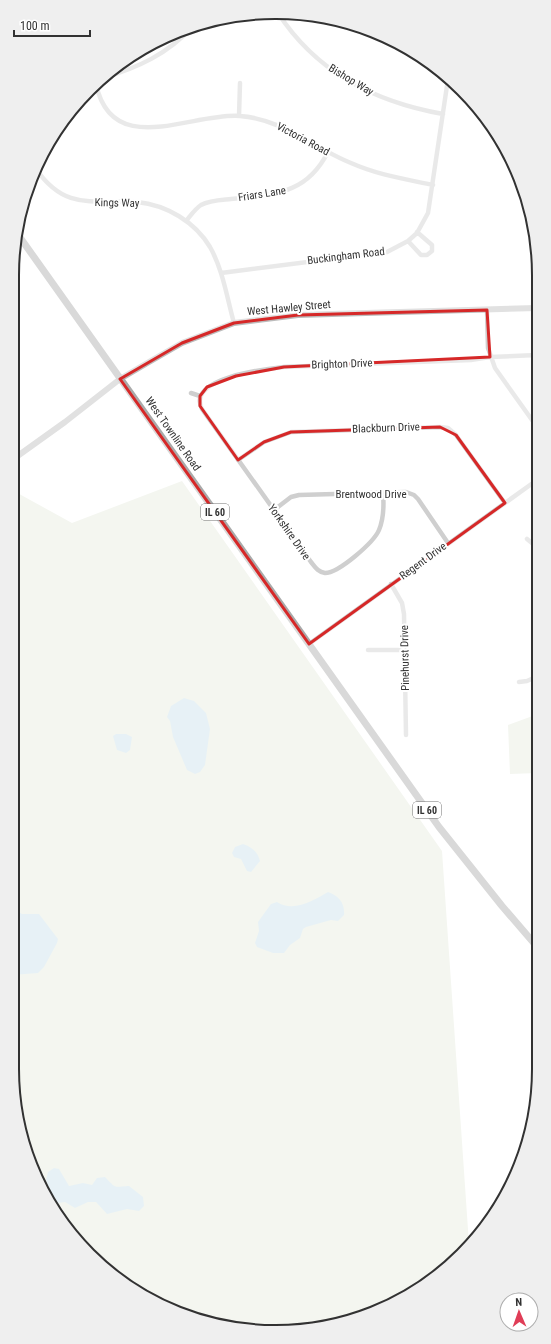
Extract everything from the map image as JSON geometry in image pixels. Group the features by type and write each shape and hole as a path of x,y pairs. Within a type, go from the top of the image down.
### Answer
{"main road":[{"name":"West Townline Road","path":"21,241 309,644"},
{"name":"IL 60","path":"309,644 439,827 532,941"}],"street":[{"name":"Bishop Way","path":"283,19 295,36 316,57 352,83 377,96 402,106 444,114"},
{"path":"117,73 152,59 181,38"},
{"path":"239,116 240,83"},
{"name":"Buckingham Road","path":"221,273 387,252 408,241 418,232 428,214 434,185 447,85"},
{"name":"Victoria Road","path":"98,90 101,100 111,114 125,124 140,128 163,127 218,116 239,116 264,119 278,124 350,163 379,173 434,185"},
{"name":"Friars Lane","path":"186,221 195,210 212,201 282,192 298,186 314,174 328,152"},
{"name":"Kings Way","path":"40,174 51,187 75,200 88,202 143,203 164,208 186,221 198,231 210,246 221,273 234,323"},
{"path":"408,241 421,254 427,255 432,251 432,245 418,232"},
{"name":"West Hawley Street","path":"19,455 120,380 182,343 234,323 298,315 532,308"},
{"path":"487,310 490,357 495,368 532,420"},
{"name":"Brighton Drive","path":"200,396 207,387 226,379 265,369 293,366 471,360 490,357 532,355"},
{"path":"191,393 200,396"},
{"name":"Yorkshire Drive","path":"200,396 202,409 315,568 322,572 330,572 366,547 376,536 382,520 383,493"},
{"name":"Blackburn Drive","path":"238,460 264,442 291,432 440,426 448,428 456,435 505,503"},
{"name":"Regent Drive","path":"309,644 532,484"},
{"name":"Brentwood Drive","path":"274,510 291,497 299,494 406,492 414,495 448,543"},
{"path":"527,539 532,543"},
{"name":"Pinehurst Drive","path":"391,584 402,603 406,735"},
{"path":"368,650 404,650"},
{"path":"519,682 532,679"}],"highlighted area":[{"path":"487,310 490,357 284,367 236,376 207,387 200,396 200,406 238,460 264,442 291,432 440,427 456,435 505,503 309,644 120,379 182,343 234,323 298,315"}],"shaded area":[{"path":"182,481 442,851 469,1237 445,1261 418,1282 389,1299 358,1311 309,1323 276,1325 242,1323 209,1316 162,1299 147,1291 119,1272 83,1238 72,1225 53,1197 45,1182 33,1151 21,1102 19,1068 19,494 72,523"},
{"path":"532,716 532,773 510,774 508,725"}],"water":[{"path":"184,698 194,701 206,713 210,729 205,765 200,772 195,774 187,770 173,737 170,721 167,717 171,706"},
{"path":"116,734 126,734 132,737 130,750 126,753 117,750 113,736"},
{"path":"243,844 254,850 260,861 251,872 247,871 241,859 234,857 232,853 235,847"},
{"path":"328,892 338,898 342,904 344,915 338,921 331,920 306,927 303,929 300,938 290,945 284,953 273,953 257,947 255,943 259,931 258,922 271,904 277,902 283,905 297,906 310,902"},
{"path":"19,912 22,914 39,914 58,939 44,967 38,973 19,974"},
{"path":"54,1168 59,1169 69,1186 83,1183 92,1185 97,1178 105,1177 115,1186 129,1186 143,1197 144,1206 139,1211 127,1209 107,1214 96,1202 88,1202 75,1208 65,1202 57,1203 49,1189 46,1180 48,1172"}]}
